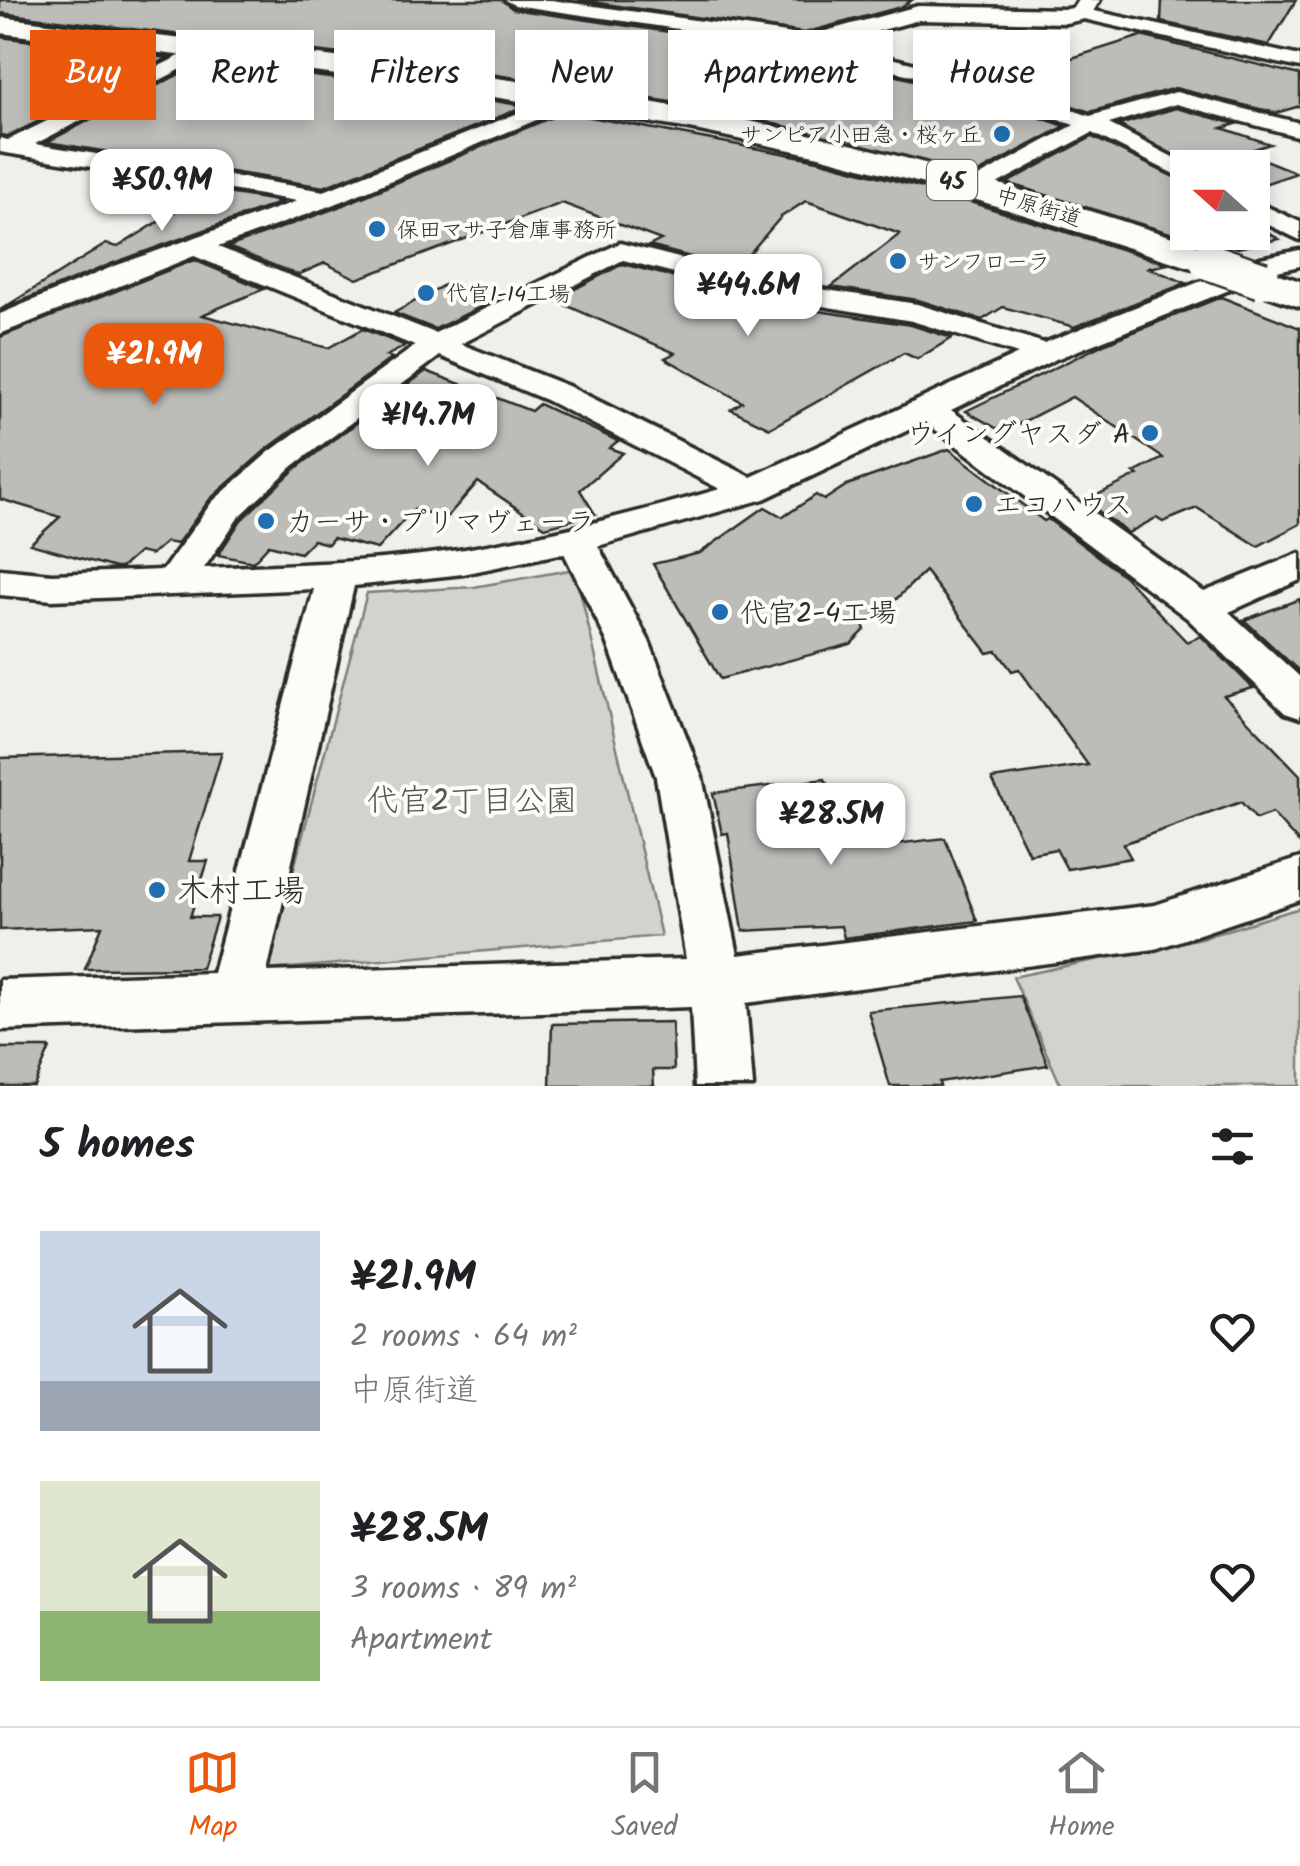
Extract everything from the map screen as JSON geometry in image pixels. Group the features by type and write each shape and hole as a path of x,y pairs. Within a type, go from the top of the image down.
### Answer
{"main road":[{"name":"中原街道","path":"0,25 176,49"},
{"name":"中原街道","path":"314,67 515,93"},
{"name":"中原街道","path":"695,120 978,187 1300,295"}],"street":[{"path":"514,0 735,30"},
{"path":"852,30 918,12 1066,16 1085,6 1300,62"},
{"path":"6,146 176,64"},
{"path":"893,64 1012,94 1092,124 1170,165"},
{"path":"978,187 1092,124 1176,98 1300,130"},
{"path":"0,325 521,120"},
{"path":"6,146 326,199"},
{"path":"1270,216 1300,232"},
{"path":"195,247 557,393 751,491"},
{"path":"173,584 224,510 280,459 437,344 620,251 753,285 916,314 1045,353"},
{"path":"0,582 52,586 173,584 337,575 463,562 576,540 751,491 1045,353 1270,264 1300,258"},
{"path":"0,291 40,308"},
{"path":"930,410 1201,609 1300,702"},
{"path":"576,540 628,641 679,776 717,982 724,1086"},
{"path":"1201,609 1300,566"},
{"path":"234,998 337,575"},
{"path":"0,1004 717,982 1155,927 1300,880"}],"green space":[{"name":"代官2丁目公園","path":"575,569 661,936 267,970 367,593 474,587"},
{"path":"1300,908 1300,1086 1061,1086 1013,977 1201,938"}],"building":[{"path":"0,0 502,0 513,9 668,32 668,102 648,98 648,30 515,30 515,78 495,75 495,30 334,30 334,53 314,51 314,30 176,30 176,34 0,13"},
{"path":"578,0 912,0 901,7 815,30 783,30"},
{"path":"1162,0 1296,0 1269,45 1161,22"},
{"path":"1141,36 1300,75 1300,106 1276,113 1175,88 1090,112 1070,105 1070,58"},
{"path":"0,37 30,41 30,120 41,120 8,136 0,135"},
{"path":"893,75 913,80 913,120 1048,120 1065,126 976,174 758,120 893,120"},
{"path":"176,76 176,120 314,120 314,76 334,79 334,120 491,120 324,187 47,142 90,120 156,120 156,86"},
{"path":"495,101 515,104 515,110 495,118"},
{"path":"1176,108 1236,124 1222,128 1270,144 1251,150 1170,153 1119,125"},
{"path":"545,120 606,120 818,160 938,192 1168,264 1149,268 1186,283 1074,327 1003,307 982,320 918,300 831,287 900,234 806,201 781,217 736,269 649,246 661,240 562,203 357,279 325,263 298,275 228,247 336,208"},
{"path":"1092,137 1170,175 1170,233 1007,183"},
{"path":"1270,162 1297,173 1270,182"},
{"path":"209,190 282,202 111,264 0,310 106,244 118,247"},
{"path":"194,260 264,289 202,315 328,348 363,329 406,346 386,356 392,358 267,449 210,499 177,544 166,542 151,555 139,552 121,568 115,568 30,544 60,517 0,499 0,337"},
{"path":"623,264 792,307 911,325 952,338 917,359 904,353 770,428 731,409 742,402 665,358 675,353 554,300"},
{"path":"446,284 488,303 435,329 394,313"},
{"path":"1221,297 1300,328 1300,524 1258,546 1197,508 1163,522 1156,518 1128,533 1085,501 1163,458 1072,397 1003,432 966,411 1106,343"},
{"path":"426,371 531,411 539,404 618,441 609,448 623,453 580,490 595,514 545,527 478,482 446,518 414,509 377,549 333,538 328,544 313,540 300,553 269,545 253,562 218,555 241,520 295,469"},
{"path":"949,449 1124,576 1187,642 1201,636 1253,688 1224,696 1300,775 1300,844 1272,813 1256,819 1241,802 1123,844 1131,858 1067,869 1056,849 1029,854 992,779 1088,765 1019,669 1012,671 997,651 988,653 925,571 883,612 862,621 865,630 851,644 720,679 653,564 700,553 765,507 783,517 816,495 824,500 847,485"},
{"path":"1300,599 1300,672 1244,620"},
{"path":"222,752 189,861 208,861 190,917 217,917 201,968 85,969 102,926 0,930 0,758"},
{"path":"825,779 853,849 945,838 977,921 844,938 841,926 743,931 728,833 722,834 713,793"},
{"path":"1020,996 1048,1065 939,1082 940,1086 890,1086 868,1011"},
{"path":"672,1022 674,1070 653,1070 654,1086 550,1086 552,1024"},
{"path":"0,1048 50,1048 34,1086 0,1086"}],"place":[{"name":"サンピア小田急・桜ヶ丘","path":"1002,134"},
{"name":"保田マサ子倉庫事務所","path":"377,229"},
{"name":"サンフローラ","path":"898,261"},
{"name":"代官1-14工場","path":"426,293"},
{"name":"ウイングヤスダ A","path":"1150,433"},
{"name":"エコハウス","path":"974,504"},
{"name":"カーサ・プリマヴェーラ","path":"266,521"},
{"name":"代官2-4工場","path":"720,612"},
{"name":"木村工場","path":"157,890"}]}
